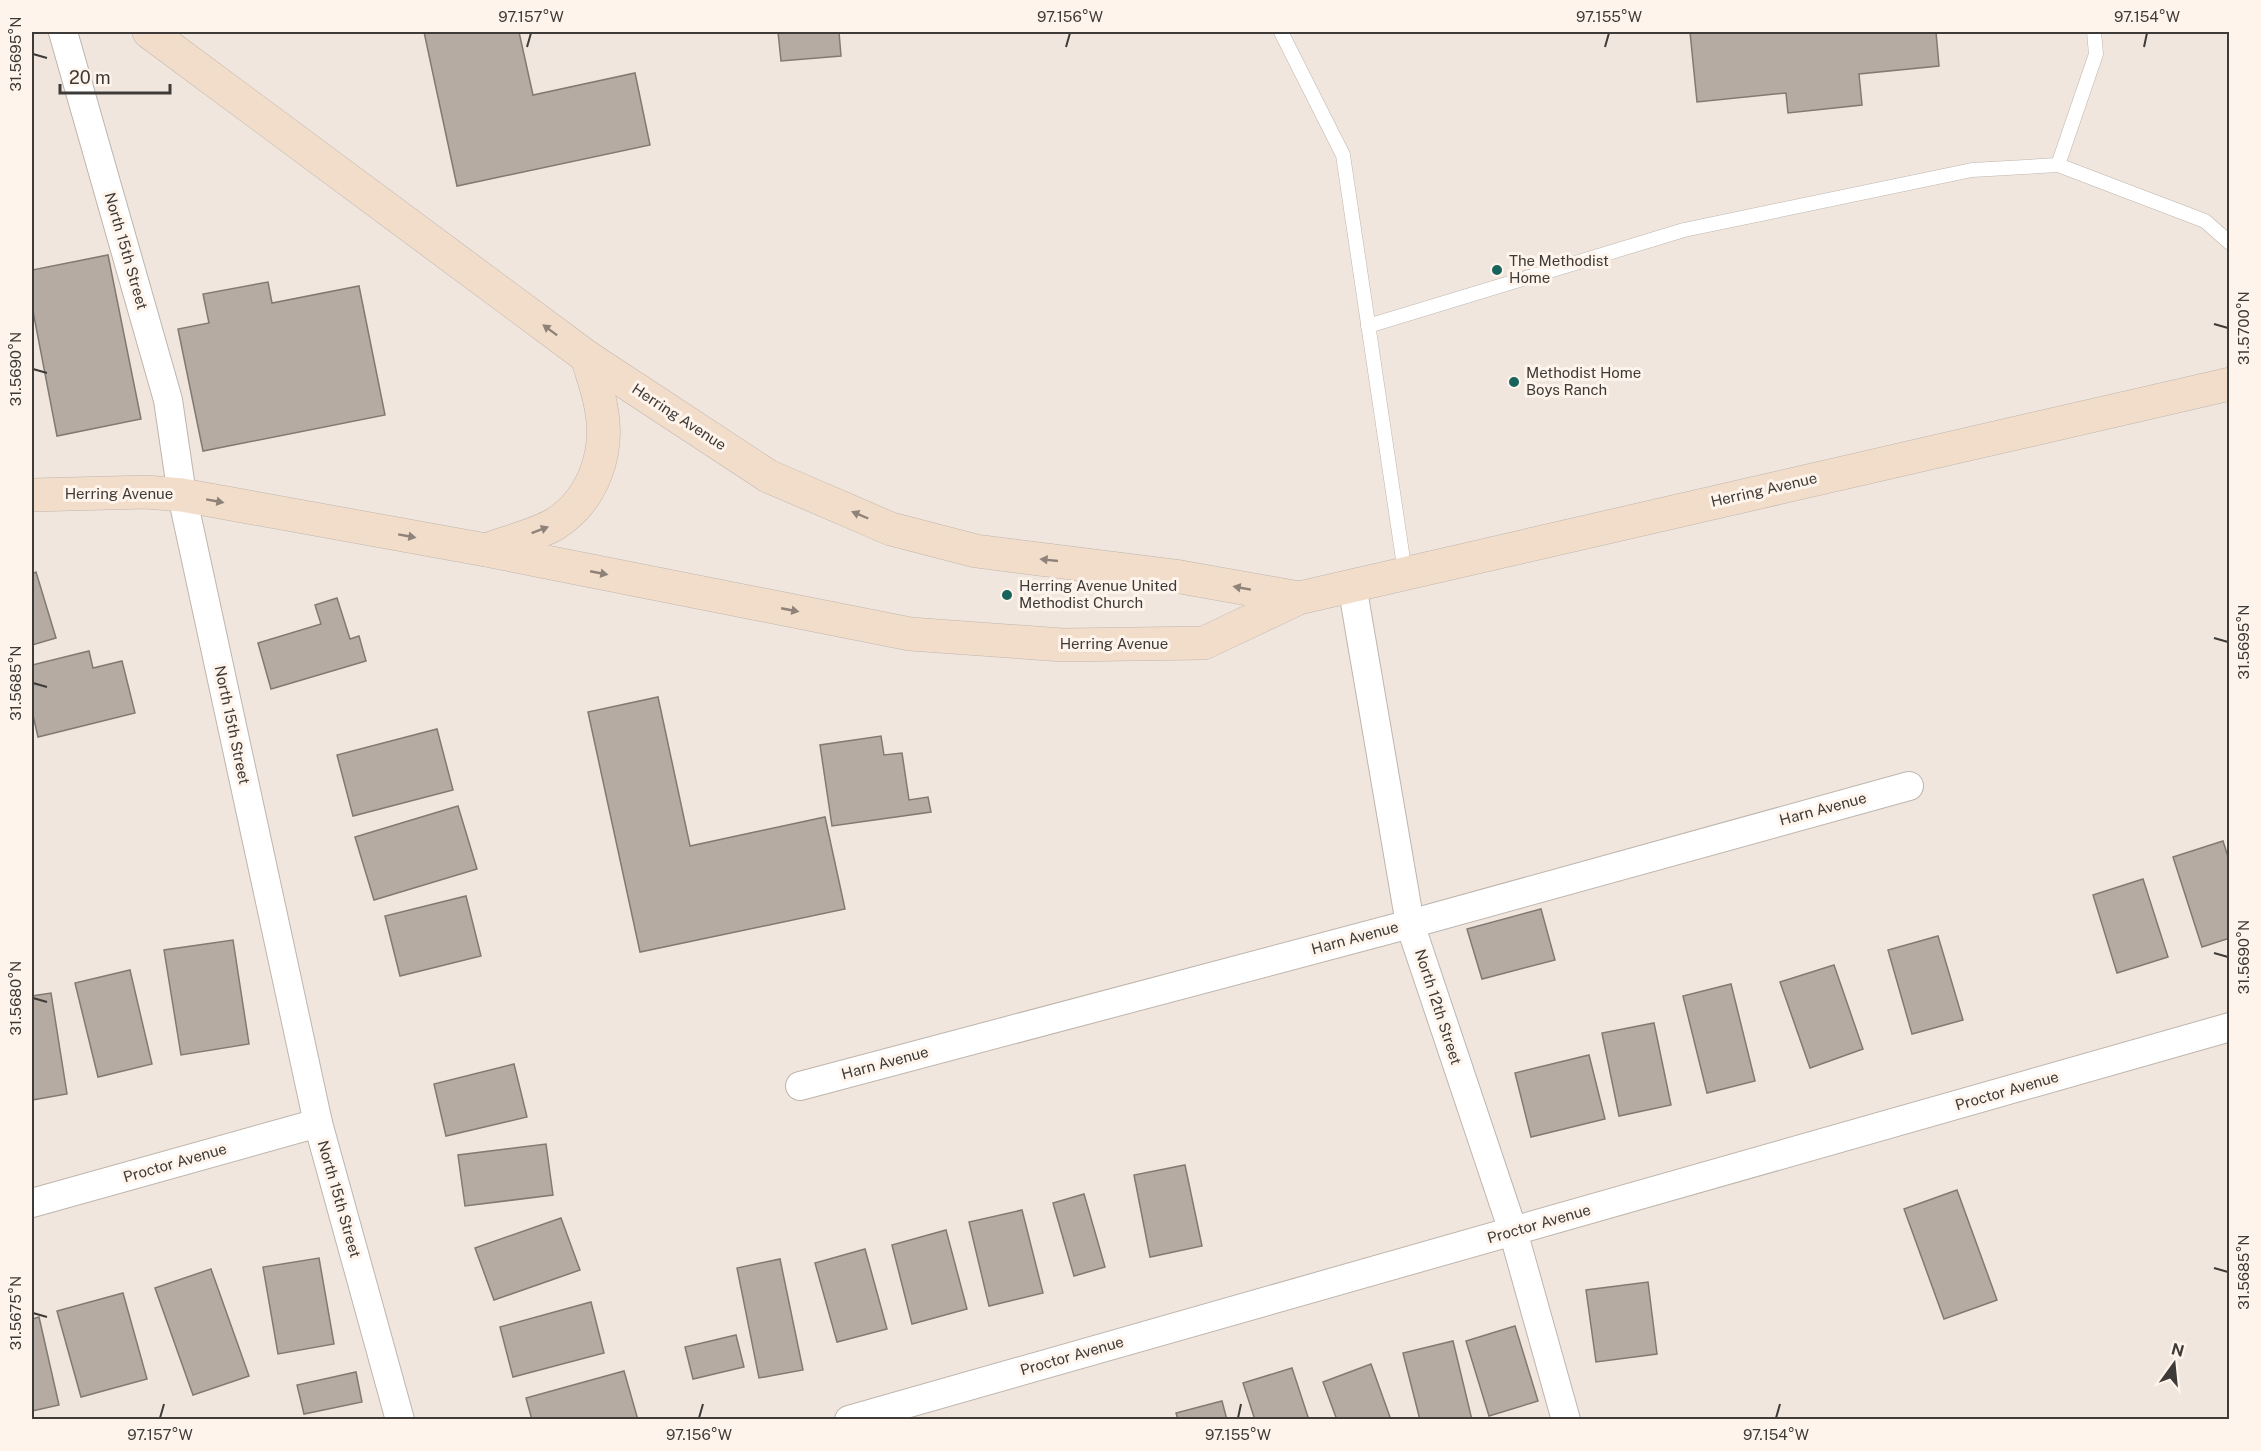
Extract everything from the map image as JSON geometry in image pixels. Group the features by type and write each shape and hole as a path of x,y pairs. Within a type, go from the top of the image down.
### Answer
{"main road":[{"name":"Herring Avenue","path":"148,32 587,357 768,476 891,529 976,552 1175,576 1299,598"},
{"path":"486,550 554,525 579,504 593,482 601,457 604,434 601,407 587,357"},
{"name":"Herring Avenue","path":"32,495 146,492 182,495 486,550 910,634 1063,645 1204,643 1299,598 2229,384"}],"street":[{"name":"North 15th Street","path":"63,32 168,400 182,495 318,1123 400,1419"},
{"name":"North 12th Street","path":"1352,585 1410,924 1513,1231 1566,1419"},
{"name":"Harn Avenue","path":"800,1086 1410,924 1909,786"},
{"name":"Proctor Avenue","path":"849,1419 2229,1027"},
{"name":"Proctor Avenue","path":"32,1203 318,1123"}],"lane":[{"path":"1281,32 1343,155 1405,573"},
{"path":"2058,165 2096,54 2094,32"},
{"path":"1368,326 1684,230 1972,170 2058,165 2205,221 2229,243"}],"building":[{"path":"424,32 519,32 533,95 635,73 650,145 457,186"},
{"path":"778,32 839,32 841,56 781,61"},
{"path":"1690,32 1936,32 1939,66 1859,74 1862,105 1788,113 1786,93 1697,102"},
{"path":"108,255 141,419 57,436 32,306 32,270"},
{"path":"268,282 272,303 359,286 385,415 203,451 178,329 209,323 203,294"},
{"path":"36,572 56,638 32,645 32,574"},
{"path":"337,598 350,639 359,636 366,661 271,689 258,643 321,624 315,605"},
{"path":"89,651 93,668 122,661 135,713 38,737 32,711 32,665"},
{"path":"658,697 690,846 825,817 845,909 640,952 588,712"},
{"path":"437,729 453,790 353,816 337,755"},
{"path":"881,736 884,755 902,753 909,800 928,797 931,812 832,826 820,745"},
{"path":"458,806 477,869 374,900 355,837"},
{"path":"2223,841 2230,863 2230,938 2202,947 2173,857"},
{"path":"2143,879 2168,957 2117,973 2093,895"},
{"path":"466,896 481,956 400,976 385,916"},
{"path":"1541,909 1555,960 1482,979 1467,929"},
{"path":"1938,936 1963,1020 1912,1034 1888,950"},
{"path":"233,940 249,1044 181,1055 164,950"},
{"path":"1834,965 1863,1049 1810,1068 1780,982"},
{"path":"130,970 152,1064 98,1077 75,983"},
{"path":"1731,984 1755,1081 1707,1093 1683,996"},
{"path":"51,993 67,1094 32,1100 32,996"},
{"path":"1654,1023 1671,1105 1619,1116 1602,1033"},
{"path":"1589,1055 1605,1119 1531,1137 1515,1073"},
{"path":"514,1064 527,1117 446,1136 434,1084"},
{"path":"546,1144 553,1195 465,1206 458,1155"},
{"path":"1185,1165 1202,1246 1150,1257 1134,1175"},
{"path":"1957,1190 1997,1300 1944,1319 1904,1209"},
{"path":"1084,1194 1105,1267 1074,1276 1053,1203"},
{"path":"1022,1210 1043,1293 989,1306 969,1222"},
{"path":"561,1218 580,1270 494,1300 475,1248"},
{"path":"946,1230 967,1309 912,1324 892,1245"},
{"path":"865,1249 887,1329 837,1342 815,1263"},
{"path":"319,1258 334,1344 278,1354 263,1267"},
{"path":"780,1259 803,1370 759,1378 737,1268"},
{"path":"211,1269 249,1376 193,1395 155,1288"},
{"path":"1648,1282 1657,1354 1596,1362 1586,1290"},
{"path":"123,1293 147,1379 81,1397 57,1311"},
{"path":"591,1302 604,1353 513,1377 500,1327"},
{"path":"39,1317 59,1405 32,1411 32,1319"},
{"path":"1515,1326 1538,1401 1489,1416 1466,1341"},
{"path":"736,1335 744,1367 693,1379 685,1347"},
{"path":"1453,1341 1472,1420 1420,1420 1403,1353"},
{"path":"1371,1364 1391,1420 1337,1420 1323,1382"},
{"path":"1292,1368 1309,1420 1255,1420 1243,1383"},
{"path":"624,1371 638,1420 532,1420 526,1398"},
{"path":"356,1372 362,1402 304,1414 297,1385"},
{"path":"1222,1401 1227,1420 1178,1420 1176,1413"}],"place":[{"name":"The Methodist Home","path":"1497,270"},
{"name":"Methodist Home Boys Ranch","path":"1514,382"},
{"name":"Herring Avenue United Methodist Church","path":"1007,595"}]}
